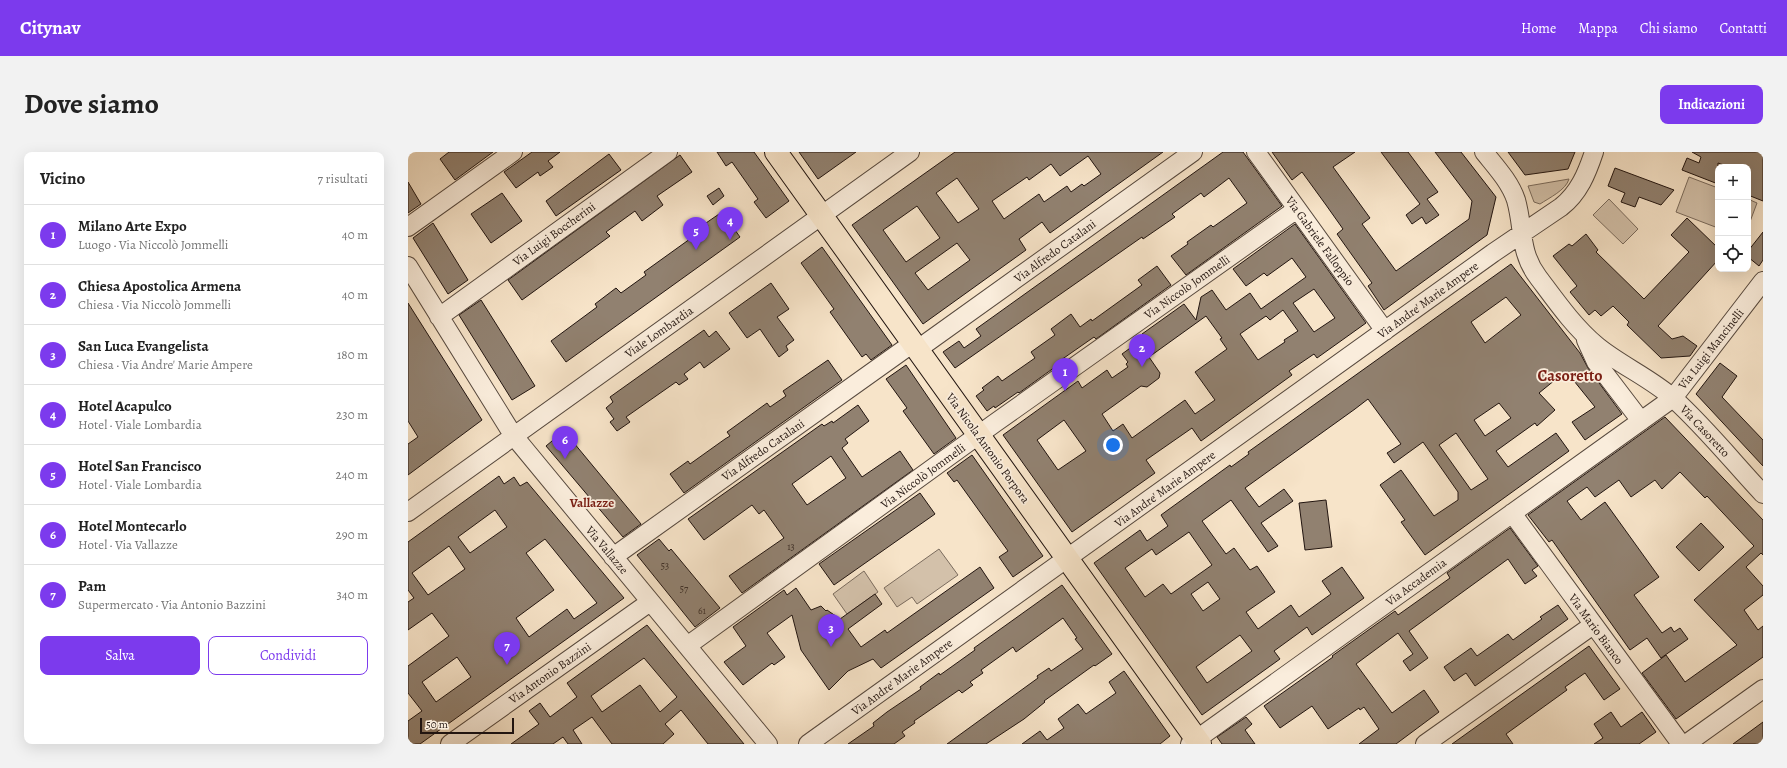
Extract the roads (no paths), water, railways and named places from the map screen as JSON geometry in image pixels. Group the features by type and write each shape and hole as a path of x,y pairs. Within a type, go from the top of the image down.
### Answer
{"main road":[{"name":"Via Nicola Antonio Porpora","path":"776,152 1068,559 1196,742"}],"street":[{"path":"408,227 513,152"},
{"name":"Via Luigi Boccherini","path":"439,317 668,152"},
{"name":"Viale Lombardia","path":"408,512 513,435 910,152"},
{"name":"Via Alfredo Catalani","path":"613,557 1193,152"},
{"name":"Via Gabriele Falloppio","path":"1256,152 1385,331"},
{"path":"1484,152 1512,191 1518,210 1525,253 1530,266 1584,335 1602,350 1673,398"},
{"name":"Via Andre' Marie Ampere","path":"808,744 1522,232 1557,210 1570,199 1585,176 1594,152"},
{"name":"Via Niccolò Jommelli","path":"687,646 979,435 1297,209"},
{"name":"Via Vallazze","path":"408,266 513,435 768,744"},
{"name":"Via Luigi Mancinelli","path":"1673,398 1763,282"},
{"path":"1584,335 1590,352 1596,362 1641,421"},
{"name":"Via Casoretto","path":"1641,421 1673,398 1763,494"},
{"name":"Via Accademia","path":"1196,742 1641,421"},
{"name":"Via Mario Bianco","path":"1512,513 1681,744"},
{"name":"Via Antonio Bazzini","path":"450,744 650,602"},
{"path":"1425,744 1593,625"},
{"path":"1686,744 1763,689"}],"place":[{"name":"Hotel Acapulco","path":"730,240"},
{"name":"Hotel San Francisco","path":"696,250"},
{"name":"Chiesa Apostolica Armena","path":"1142,367"},
{"name":"Milano Arte Expo","path":"1065,391"},
{"name":"Hotel Montecarlo","path":"565,459"},
{"name":"San Luca Evangelista","path":"831,647"},
{"name":"Pam","path":"507,665"}],"district":[{"name":"Casoretto","path":"1570,376"},
{"name":"Vallazze","path":"592,502"}]}
